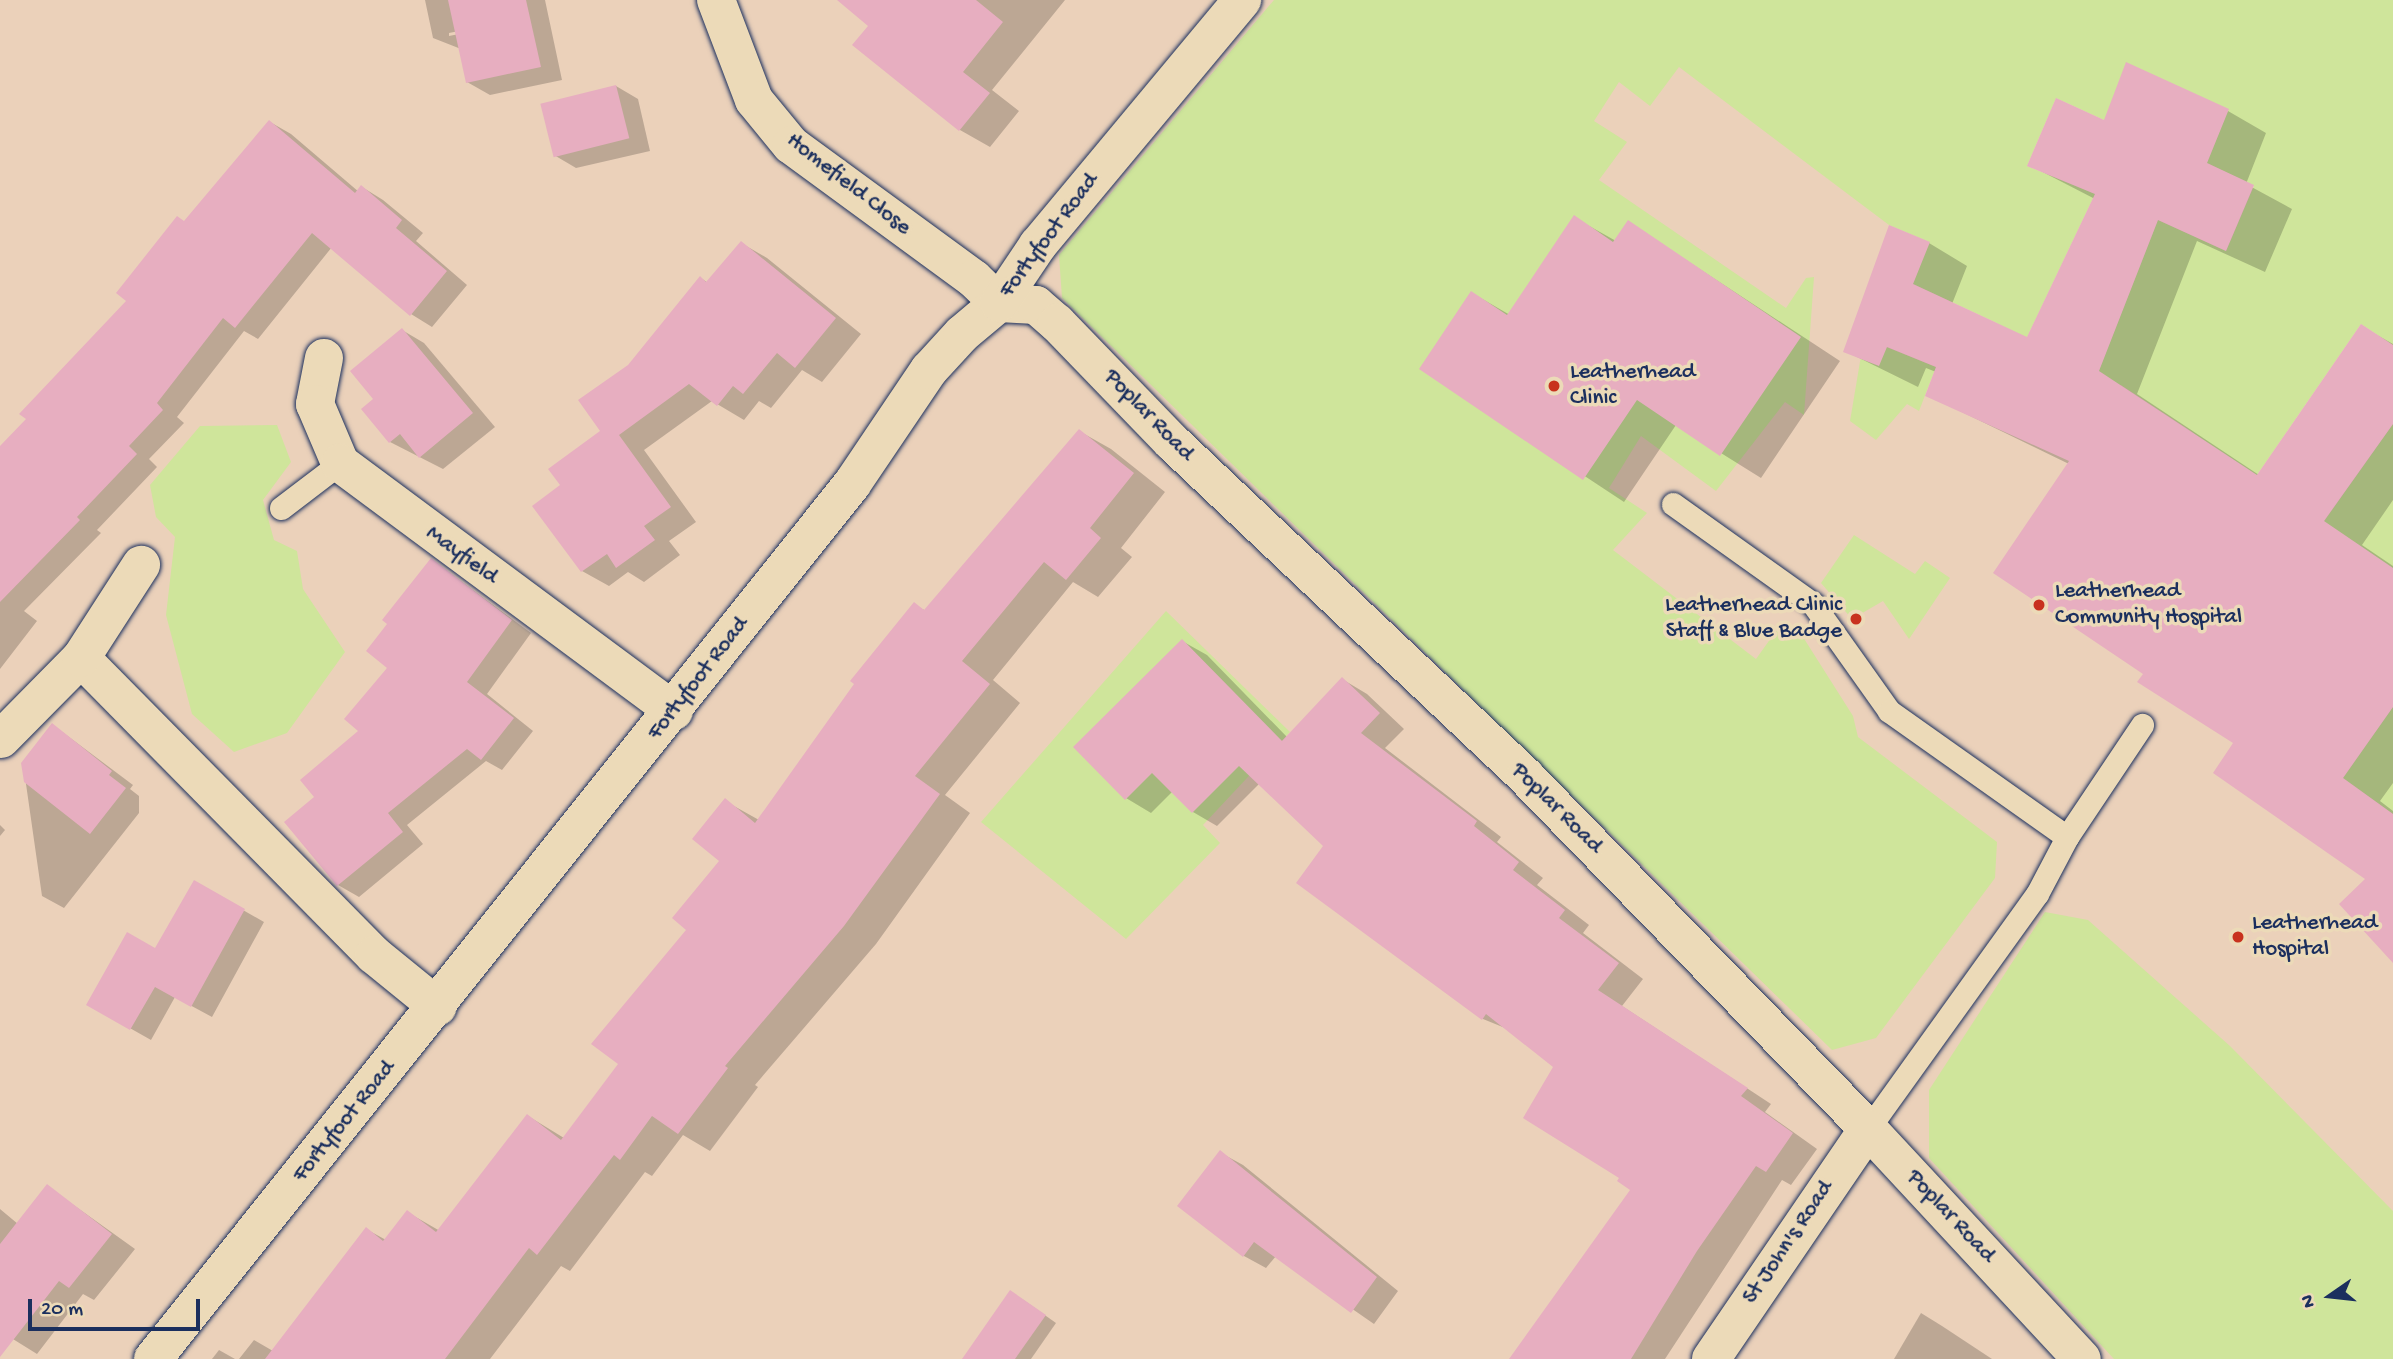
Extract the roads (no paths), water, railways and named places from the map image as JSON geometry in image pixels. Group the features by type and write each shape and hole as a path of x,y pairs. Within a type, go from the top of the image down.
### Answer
{"street":[{"name":"Homefield Close","path":"716,0 754,100 791,145 974,279 999,303"},
{"name":"Fortyfoot Road","path":"153,1359 674,711 852,484 929,370 962,334 999,303 1038,245 1242,0"},
{"name":"Poplar Road","path":"999,303 1036,304 1058,323 1172,442 1525,775 1868,1129 2082,1359"},
{"path":"324,358 315,404 340,463"},
{"name":"Mayfield","path":"340,463 674,711"},
{"path":"1,739 81,658 141,565"},
{"path":"81,658 374,955 438,1007"},
{"name":"St John's Road","path":"1711,1359 1868,1129"}],"lane":[{"path":"281,508 340,463"},
{"path":"1673,504 1813,604 1889,711 2067,837"},
{"path":"1868,1129 2037,894 2067,837 2142,725"}],"place":[{"name":"Leatherhead Clinic","path":"1554,386"},
{"name":"Leatherhead Community Hospital","path":"2039,605"},
{"name":"Leatherhead Clinic Staff & Blue Badge","path":"1856,619"},
{"name":"Leatherhead Hospital","path":"2238,937"}]}
